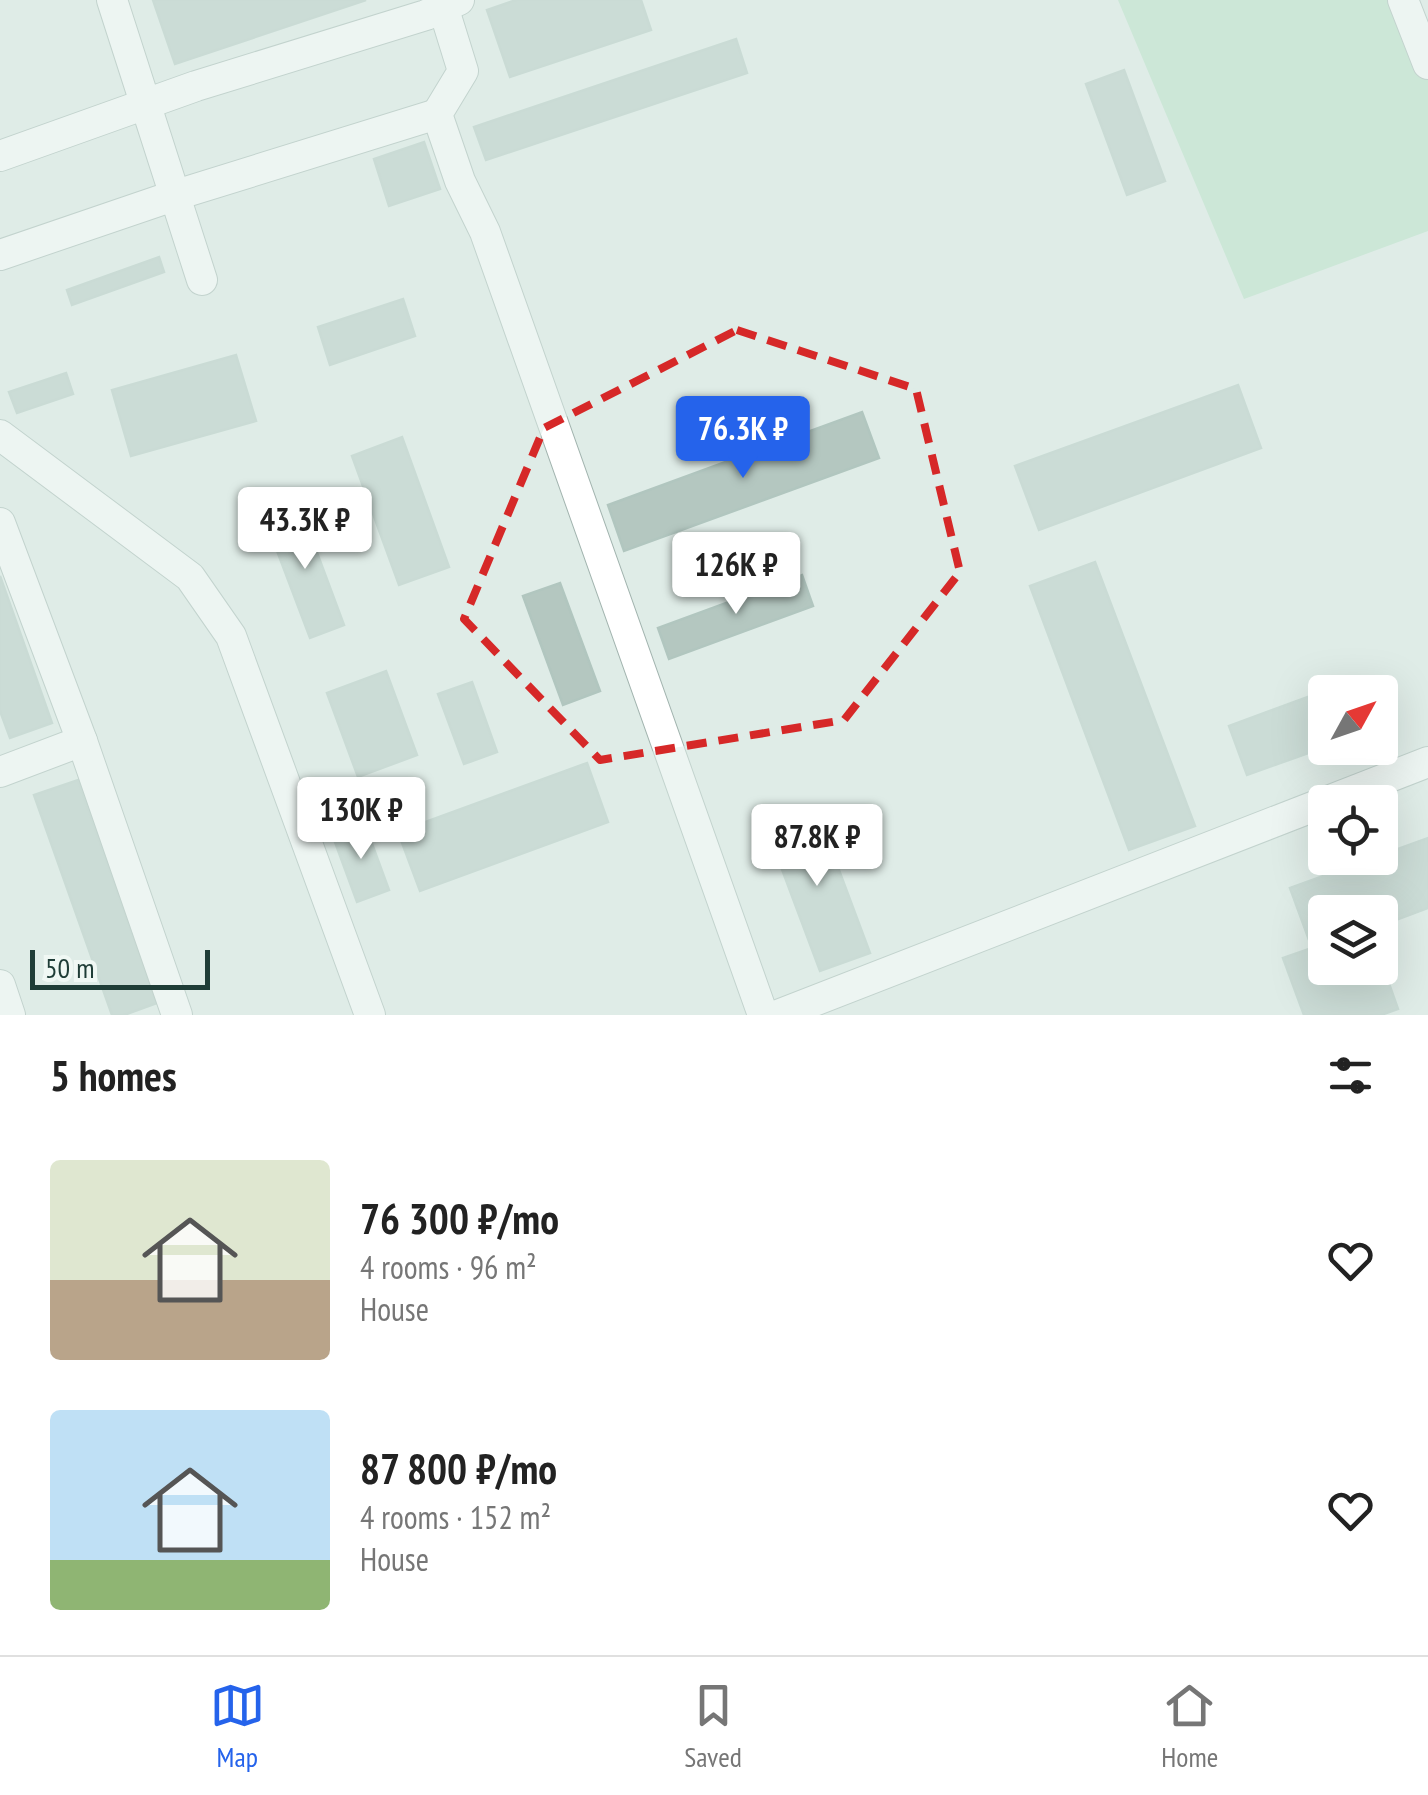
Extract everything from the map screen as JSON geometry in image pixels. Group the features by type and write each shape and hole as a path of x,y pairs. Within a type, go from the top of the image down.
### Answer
{"street":[{"path":"112,0 202,280"},
{"path":"1403,0 1428,64"},
{"path":"0,156 448,2 463,72 437,114 176,195 0,256"},
{"path":"437,114 460,181 485,232 763,1015"},
{"path":"0,435 190,577 231,636 370,1015"},
{"path":"0,522 82,741 177,1015"},
{"path":"0,772 82,741"},
{"path":"778,1015 1428,762"},
{"path":"0,985 10,1015"}],"highlighted area":[{"path":"737,330 916,389 960,572 844,720 600,760 464,619 544,428"}],"green space":[{"path":"1118,0 1414,0 1428,32 1428,231 1244,299"}],"building":[{"path":"153,0 366,0 175,64"},
{"path":"516,0 641,0 651,30 510,77 487,10"},
{"path":"736,39 747,73 486,160 474,127"},
{"path":"1124,70 1165,181 1127,195 1086,84"},
{"path":"424,142 440,189 389,206 374,159"},
{"path":"159,257 164,272 72,305 67,290"},
{"path":"403,299 415,336 330,365 318,327"},
{"path":"236,355 256,421 131,456 112,390"},
{"path":"66,373 73,394 17,413 9,392"},
{"path":"1238,385 1261,448 1039,530 1015,466"},
{"path":"862,412 879,458 624,551 608,505"},
{"path":"402,437 449,567 399,585 352,456"},
{"path":"300,507 344,625 310,638 265,519"},
{"path":"1095,562 1195,826 1129,850 1030,586"},
{"path":"802,575 813,606 669,659 658,628"},
{"path":"0,576 52,723 10,738 0,711"},
{"path":"560,583 600,691 563,705 523,596"},
{"path":"386,671 417,755 358,777 327,693"},
{"path":"472,682 497,752 464,764 438,694"},
{"path":"1308,697 1308,753 1247,775 1229,726"},
{"path":"587,763 608,822 420,891 398,832"},
{"path":"78,780 157,1003 124,1015 112,1015 34,795"},
{"path":"815,806 870,953 820,971 765,824"},
{"path":"364,822 389,890 357,902 332,834"},
{"path":"1428,838 1428,908 1398,919 1398,895 1308,895 1308,937 1290,888 1326,875 1398,875 1398,849"},
{"path":"1308,949 1308,985 1390,985 1398,1009 1381,1015 1304,1015 1283,958"}]}
